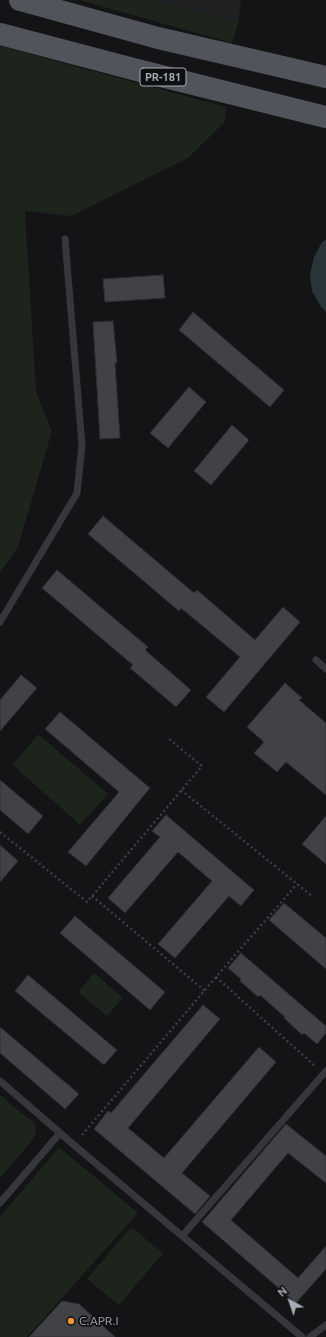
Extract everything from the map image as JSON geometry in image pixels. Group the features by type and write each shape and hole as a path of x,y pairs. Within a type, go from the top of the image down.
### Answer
{"main road":[{"path":"20,0 158,38 326,77"},
{"name":"PR-181","path":"0,34 326,117"}],"lane":[{"path":"0,622 77,493 82,445 65,239"},
{"path":"316,660 326,669"},
{"path":"182,1236 325,1072"},
{"path":"0,1081 302,1337"},
{"path":"0,1203 60,1133"},
{"path":"310,1337 326,1325"}],"path":[{"path":"0,832 87,902 202,766 169,739"},
{"path":"181,790 312,896"},
{"path":"74,1144 297,884"},
{"path":"92,896 205,991"},
{"path":"216,977 325,1072"}],"shaded area":[{"path":"79,0 156,0 238,23 232,43"},
{"path":"156,0 241,0 238,23"},
{"path":"0,46 226,107 225,122 188,158 71,216 25,211 36,392 52,431 18,547 0,573"},
{"path":"326,240 326,312 321,307 312,291 310,274 314,257 322,242"},
{"path":"38,734 108,794 80,825 13,765"},
{"path":"94,973 123,998 107,1016 78,992"},
{"path":"0,1095 35,1124 36,1132 32,1141 0,1178"},
{"path":"59,1147 138,1213 27,1337 0,1337 0,1217"},
{"path":"131,1227 163,1253 119,1305 87,1279"}],"building":[{"path":"163,275 165,298 105,302 103,279"},
{"path":"193,312 284,390 270,407 179,330"},
{"path":"113,321 117,363 115,363 120,438 100,439 93,322"},
{"path":"189,387 206,402 168,448 150,433"},
{"path":"232,425 249,440 211,485 194,471"},
{"path":"103,516 194,593 197,590 255,640 283,607 300,622 224,712 206,697 240,657 181,608 179,611 88,534"},
{"path":"57,570 148,647 145,650 191,690 176,707 130,668 133,665 42,588"},
{"path":"21,675 37,688 0,731 0,700"},
{"path":"285,683 302,698 299,700 326,723 326,795 286,762 277,772 254,753 264,742 247,727"},
{"path":"60,712 150,788 86,866 68,852 119,792 45,729"},
{"path":"0,780 43,816 28,834 0,810"},
{"path":"166,815 254,890 241,906 229,896 175,958 158,944 212,881 178,852 125,913 108,898 160,837 152,831"},
{"path":"326,816 326,864 302,844"},
{"path":"0,845 18,861 0,882"},
{"path":"284,903 326,938 326,969 269,920"},
{"path":"75,916 165,992 150,1010 60,933"},
{"path":"241,953 326,1026 326,1033 317,1044 304,1033 302,1035 284,1018 285,1017 260,995 258,997 228,968"},
{"path":"28,975 117,1050 104,1065 15,991"},
{"path":"203,1005 220,1019 128,1128 164,1158 259,1047 276,1062 182,1173 210,1196 195,1214 94,1129 108,1111 111,1113"},
{"path":"0,1027 79,1094 65,1109 0,1053"},
{"path":"286,1124 326,1156 326,1183 288,1153 231,1220 298,1278 326,1246 326,1269 296,1303 202,1222"},
{"name":"C.APR.I","path":"62,1301 79,1304 115,1337 29,1337"}],"place":[{"name":"C.APR.I","path":"71,1321"}]}
